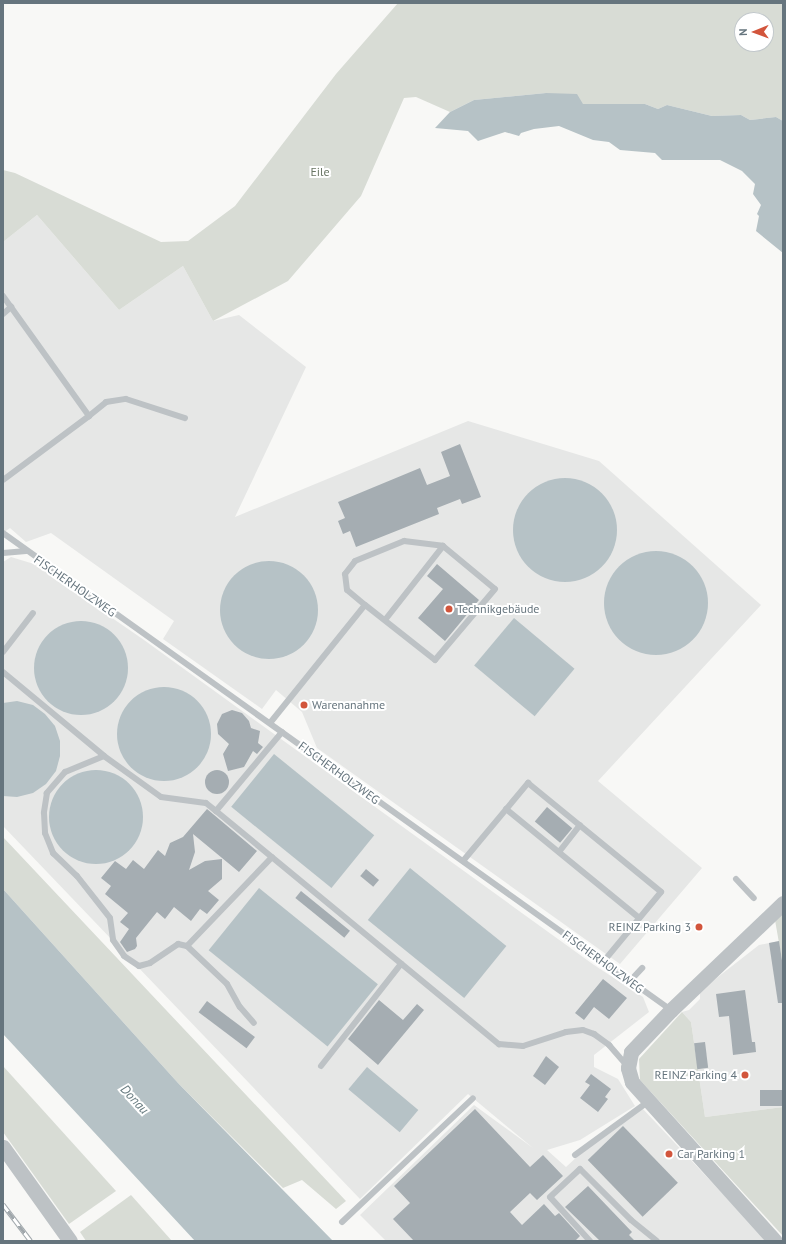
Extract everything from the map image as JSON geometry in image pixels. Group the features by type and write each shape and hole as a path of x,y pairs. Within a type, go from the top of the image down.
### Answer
{"street":[{"path":"775,1241 632,1082 628,1068 631,1052 671,1010 783,903"},
{"path":"3,1147 70,1241"}],"lane":[{"path":"3,296 89,416"},
{"path":"3,314 11,307"},
{"path":"3,480 106,402 126,399 185,418"},
{"path":"3,533 26,551"},
{"path":"404,541 443,546 495,589 435,660 365,605 347,590 345,574 355,561 404,541"},
{"path":"385,620 443,546"},
{"name":"FISCHERHOLZWEG","path":"3,553 26,551 270,723 671,1010"},
{"path":"270,723 365,605"},
{"path":"3,652 33,613"},
{"path":"3,672 104,756 161,797 206,803 499,1044 523,1046 566,1032 582,1030 594,1034 610,1044 628,1068"},
{"path":"216,811 282,732"},
{"path":"104,756 65,772 47,794 44,813 45,834 53,853 77,876 110,918 113,940 124,956 138,966 150,964 178,944 187,946 227,984 240,1007 254,1023"},
{"path":"463,861 528,783 661,892 603,962"},
{"path":"506,809 640,918"},
{"path":"559,852 580,826"},
{"path":"187,946 272,857"},
{"path":"736,879 754,898"},
{"path":"321,1066 401,964"},
{"path":"630,981 642,968"},
{"path":"342,1222 472,1098"},
{"path":"575,1155 649,1102"},
{"path":"586,1240 550,1197 580,1169 631,1220 657,1241"}],"shaded area":[{"path":"37,215 119,310 183,266 213,321 239,315 306,367 235,517 468,421 599,461 761,605 598,781 702,868 620,964 317,748 302,712 276,690 262,709 163,639 174,621 51,533 26,542 10,528 3,533 3,242"},
{"path":"11,557 34,564 144,640 594,965 643,997 649,1012 594,1055 594,1067 618,1079 635,1106 580,1140 547,1150 566,1167 593,1142 642,1108 767,1241 386,1241 360,1215 474,1105 533,1148 468,1094 360,1199 3,826 3,562"},
{"path":"779,941 783,967 783,1107 705,1117 691,1022 682,1012 689,1010 700,999 700,991 759,945"}],"green space":[{"name":"Eile","path":"398,3 783,3 783,121 776,117 750,120 741,115 712,116 667,105 658,109 645,104 583,104 546,93 474,100 450,112 416,97 404,98 361,196 288,281 213,321 183,266 119,310 37,215 3,242 3,170 15,173 161,242 188,241 235,206 336,74"},
{"path":"3,837 346,1201 336,1209 302,1180 283,1188 178,1083 3,889"},
{"path":"783,912 783,966 775,920"},
{"path":"682,1012 691,1022 705,1117 783,1107 783,1236 640,1080 639,1059"},
{"path":"3,1066 116,1191 69,1224 3,1132"},
{"path":"131,1195 172,1241 86,1241 80,1232"}],"water":[{"path":"546,93 577,94 583,104 645,104 658,109 667,105 712,116 741,115 750,120 776,117 783,121 783,253 756,231 759,216 757,214 761,205 753,194 755,184 742,171 720,160 662,160 655,153 620,150 609,142 593,140 559,126 534,129 521,133 519,136 505,132 478,141 468,131 435,128 450,112 474,100"},
{"path":"565,478 585,482 594,486 602,493 609,501 613,510 617,530 613,550 609,559 602,567 594,574 585,578 565,582 545,578 536,574 528,567 521,559 517,550 513,530 517,510 521,501 528,493 536,486 545,482"},
{"path":"656,551 676,555 685,559 693,566 700,574 704,583 708,603 704,623 700,632 693,640 685,647 676,651 656,655 636,651 627,647 619,640 612,632 608,623 604,603 608,583 612,574 619,566 627,559 636,555"},
{"path":"269,561 288,565 304,575 314,591 318,610 314,629 304,645 288,655 269,659 250,655 234,645 224,629 220,610 224,591 234,575 250,565"},
{"path":"514,618 575,669 535,716 474,665"},
{"path":"81,621 99,625 114,635 124,650 128,668 124,686 114,701 99,711 81,715 63,711 48,701 38,686 34,668 38,650 48,635 63,625"},
{"path":"164,687 182,691 197,701 207,716 211,734 207,752 197,767 182,777 164,781 146,777 131,767 121,752 117,734 121,716 131,701 146,691"},
{"path":"17,701 33,705 45,714 55,726 60,741 60,756 56,771 46,784 33,793 17,797 3,796 3,703"},
{"path":"274,754 374,835 331,888 231,807"},
{"path":"96,770 114,774 129,784 139,799 143,817 139,835 129,850 114,860 96,864 78,860 63,850 53,835 49,817 53,799 63,784 78,774"},
{"path":"410,868 506,946 464,998 368,920"},
{"path":"259,888 378,984 328,1046 209,950"},
{"name":"Donau","path":"3,889 178,1083 333,1241 195,1241 3,1034"},
{"path":"367,1067 418,1110 400,1132 348,1089"}],"building":[{"path":"460,444 481,497 462,504 460,499 437,508 439,514 356,547 350,531 343,534 338,521 345,518 338,502 420,468 427,485 450,476 441,452"},
{"name":"Technikgebäude","path":"437,564 479,600 445,641 418,618 443,589 427,576"},
{"path":"232,710 242,713 249,721 251,728 260,731 258,743 263,747 257,754 253,751 244,767 228,771 223,754 229,744 218,734 217,724 222,714"},
{"path":"217,770 225,774 229,782 225,790 217,794 209,790 205,782 209,774"},
{"path":"547,807 572,828 560,843 535,822"},
{"path":"207,809 257,851 239,872 193,834 195,852 189,870 205,861 222,859 222,879 208,891 219,900 207,914 200,909 191,921 174,907 165,919 157,912 136,938 137,946 135,949 127,952 120,942 129,929 120,922 128,913 105,894 111,886 101,878 115,861 126,869 133,860 144,869 158,850 165,856 170,843 183,837"},
{"path":"366,869 379,880 373,887 360,876"},
{"path":"301,891 350,931 344,938 295,898"},
{"path":"779,941 783,967 783,1003 778,1003 769,943"},
{"path":"603,979 627,998 609,1019 594,1007 584,1020 575,1013"},
{"path":"745,990 752,1042 755,1042 756,1052 733,1055 729,1016 719,1017 716,994"},
{"path":"379,1000 403,1020 417,1004 424,1010 378,1065 348,1039"},
{"path":"207,1001 255,1037 246,1048 199,1012"},
{"path":"705,1042 708,1068 697,1069 694,1043"},
{"path":"546,1056 559,1067 545,1085 533,1076"},
{"path":"591,1074 611,1089 605,1097 608,1099 598,1112 580,1098 590,1085 585,1082"},
{"path":"760,1090 783,1090 783,1106 760,1106"},
{"path":"475,1109 530,1167 543,1155 563,1176 537,1200 530,1193 510,1212 522,1225 544,1204 555,1216 559,1213 580,1236 575,1241 414,1241 393,1219 410,1203 394,1186"},
{"path":"623,1126 678,1183 643,1217 588,1160"},
{"path":"588,1186 632,1232 629,1235 635,1241 600,1241 565,1207"}],"railway":[{"path":"3,1204 31,1241"}],"place":[{"name":"Technikgebäude","path":"449,609"},
{"name":"Warenanahme","path":"304,705"},
{"name":"REINZ Parking 3","path":"699,927"},
{"name":"REINZ Parking 4","path":"745,1075"},
{"name":"Car Parking 1","path":"669,1154"}]}
